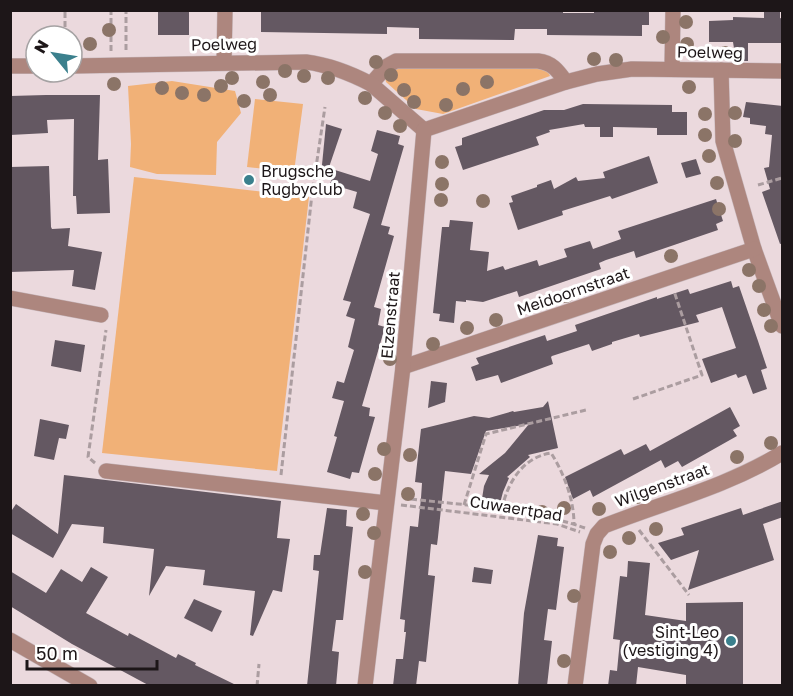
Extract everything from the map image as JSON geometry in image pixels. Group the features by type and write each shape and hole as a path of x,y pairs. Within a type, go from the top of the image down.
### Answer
{"street":[{"path":"224,62 225,10"},
{"path":"672,69 673,10"},
{"path":"371,84 387,66 396,61 548,62 557,69 566,82"},
{"name":"Poelweg","path":"84,65 224,62 326,64 371,84 424,130 566,82 597,74 632,69 783,71"},
{"path":"721,70 723,141 754,249 783,326"},
{"name":"Elzenstraat","path":"365,686 403,367 424,130"},
{"name":"Meidoornstraat","path":"403,367 754,249"},
{"path":"10,298 101,315"},
{"name":"Wilgenstraat","path":"597,534 604,526 706,490 763,465 783,453"},
{"path":"106,471 386,503"},
{"path":"575,686 593,544 597,534"},
{"path":"10,640 90,686"}],"path":[{"path":"111,10 118,64"},
{"path":"118,64 126,10"},
{"path":"279,491 312,194 325,107"},
{"path":"758,185 783,178"},
{"path":"633,399 702,375 674,290"},
{"path":"101,315 108,318 88,457 106,471"},
{"path":"464,505 486,434 586,410"},
{"path":"502,509 505,494 520,469 532,460 551,453 558,464 574,509 574,524"},
{"name":"Cuwaertpad","path":"411,499 502,509 556,518 597,534"},
{"name":"Cuwaertpad","path":"386,503 557,524 585,534 597,534"},
{"path":"629,516 689,595"},
{"path":"257,686 259,664"}],"shaded area":[{"path":"546,67 550,76 443,114 416,109 386,82 385,77 395,68"},
{"path":"172,81 235,91 241,113 217,142 216,175 157,174 130,167 128,86"},
{"path":"255,99 303,104 294,172 247,167"},
{"path":"134,177 309,197 277,471 102,453"}],"building":[{"path":"158,10 189,10 189,35 158,35"},
{"path":"261,10 563,10 563,13 594,13 594,10 649,10 649,25 642,25 642,36 547,35 547,29 515,29 514,40 419,39 419,28 387,27 387,34 261,32"},
{"path":"764,10 780,10 780,18 783,19 783,43 748,43 748,61 736,61 733,42 709,42 709,21 733,20 733,17 764,18"},
{"path":"100,95 98,160 108,159 110,213 77,214 76,196 73,196 74,119 47,120 48,133 10,135 10,96"},
{"path":"746,102 783,106 783,243 780,244 762,192 770,189 764,168 769,167 772,135 765,134 766,126 750,124 750,118 743,117"},
{"path":"583,104 672,105 672,112 687,112 687,135 657,135 657,128 613,127 613,137 600,137 600,127 585,127 584,124 549,130 550,132 536,137 539,145 463,170 455,147 462,145 462,138 544,110 564,110"},
{"path":"326,124 342,129 326,176 321,175"},
{"path":"377,130 400,136 398,144 404,146 381,225 390,227 388,234 394,236 374,307 381,309 378,325 385,327 362,406 370,408 369,416 375,417 359,473 352,472 350,479 327,472 344,401 332,398 337,381 344,383 354,350 348,347 355,319 346,316 351,302 343,300 370,214 353,208 357,192 330,184 335,170 370,181 378,154 371,151"},
{"path":"649,156 658,183 612,199 610,196 562,211 563,215 518,230 509,203 513,202 511,196 551,180 554,189 576,177 578,181 605,178 603,172"},
{"path":"696,159 701,174 686,178 681,163"},
{"path":"49,166 52,229 70,228 68,246 102,252 95,290 72,286 74,270 10,272 10,167"},
{"path":"716,199 723,221 716,224 718,230 636,258 634,251 606,260 599,263 601,269 519,297 517,291 483,302 456,301 454,323 439,321 440,314 433,313 442,227 449,227 450,220 473,222 470,250 489,252 487,271 503,266 505,270 537,260 539,266 567,257 564,249 590,241 593,249 621,239 618,231"},
{"path":"731,281 733,288 739,286 767,368 761,370 767,389 753,394 746,375 738,378 736,374 711,383 702,359 736,348 722,307 696,315 699,322 640,337 639,334 592,351 589,344 552,356 553,364 501,383 498,375 476,381 471,367 479,364 476,358 545,335 547,341 577,331 575,325 657,297 657,299 688,289 690,294"},
{"path":"55,340 85,345 81,372 51,366"},
{"path":"431,381 447,383 445,402 428,408"},
{"path":"548,401 558,448 528,455 530,457 507,477 509,478 499,507 481,505 484,486 489,475 479,474 505,453 529,424 486,431 471,474 445,471 437,545 431,544 428,575 435,576 426,662 419,661 416,686 393,686 396,659 403,659 406,632 404,632 405,620 400,619 410,526 418,527 422,483 415,482 421,429 474,416 489,418 513,411 543,407"},
{"path":"730,407 740,426 733,430 737,436 682,467 678,461 665,468 661,460 593,497 590,490 573,499 565,477 621,449 624,455 646,444 650,451"},
{"path":"40,419 69,425 66,439 59,438 54,460 34,456"},
{"path":"64,475 281,501 277,538 290,539 282,592 273,590 253,636 250,635 255,591 203,585 205,570 166,566 149,596 154,549 103,543 104,527 72,524 53,558 10,533 10,513 16,504 58,534"},
{"path":"783,501 783,517 763,524 774,560 688,590 699,550 671,560 658,543 684,535 681,528 741,508 743,515"},
{"path":"327,508 347,510 346,526 353,527 343,620 336,620 332,651 339,652 336,686 307,686 319,571 313,570 314,555 320,555"},
{"path":"538,535 558,538 557,546 564,547 556,610 548,609 544,640 552,641 547,686 518,686 524,613"},
{"path":"628,561 650,563 645,615 686,621 686,603 743,602 743,686 686,686 686,675 638,667 636,686 608,686 610,670 617,671 620,640 613,639 620,576 627,577"},
{"path":"91,567 108,577 86,613 176,658 178,654 238,686 150,686 72,644 10,606 10,571 46,593 61,569 82,582"},
{"path":"474,567 493,570 491,584 472,582"},
{"path":"194,599 222,611 212,632 184,618"}],"place":[{"name":"Brugsche Rugbyclub","path":"249,180"},
{"name":"Sint-Leo (vestiging 4)","path":"731,641"}]}
